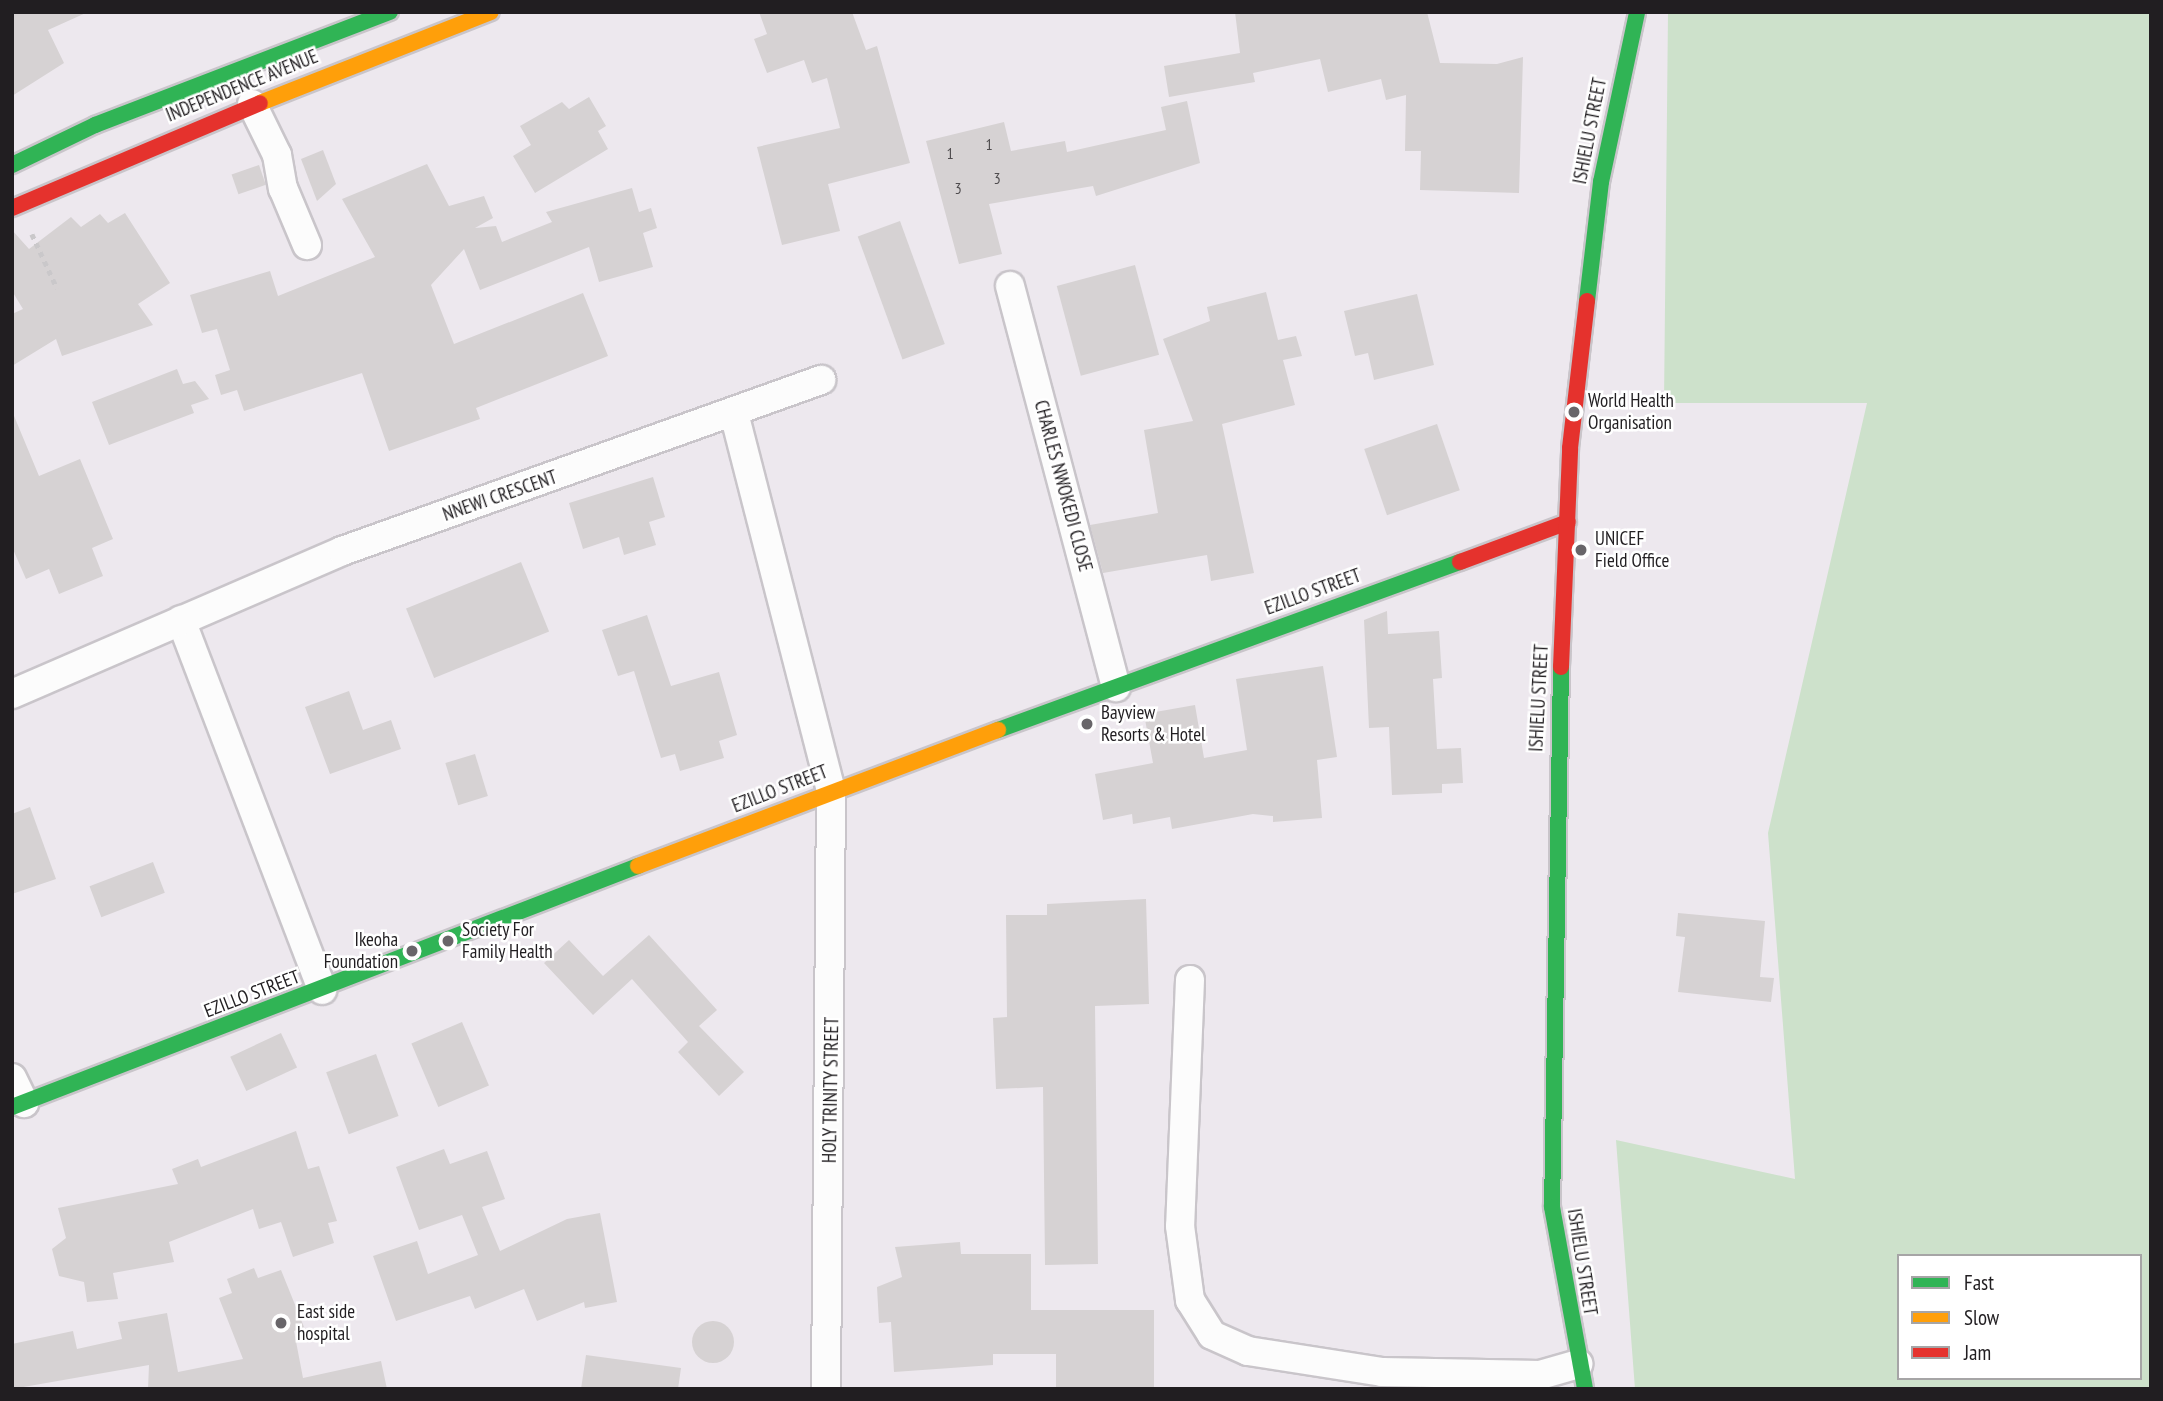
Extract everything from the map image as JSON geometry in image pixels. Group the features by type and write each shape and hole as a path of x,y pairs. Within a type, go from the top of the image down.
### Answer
{"street":[{"name":"INDEPENDENCE AVENUE","path":"12,207 102,143 390,12"},
{"name":"INDEPENDENCE AVENUE","path":"12,165 252,104 491,12"},
{"name":"ISHIELU STREET","path":"1582,1377 1558,1266 1550,1114 1570,448 1601,183 1637,12"},
{"path":"252,104 277,155 283,188 307,245"},
{"name":"CHARLES NWOKEDI CLOSE","path":"1010,286 1116,687"},
{"name":"NNEWI CRESCENT","path":"12,694 342,551 821,380"},
{"name":"HOLY TRINITY STREET","path":"734,413 831,791 826,1389"},
{"name":"EZILLO STREET","path":"16,1096 322,990 831,791 1568,522"},
{"path":"181,620 322,990"},
{"path":"1190,980 1180,1226 1190,1300 1212,1335 1248,1351 1382,1372 1540,1382 1582,1377"}],"path":[{"path":"12,207 38,242 57,288"}],"green space":[{"path":"1668,12 2151,12 2151,1389 1635,1389 1616,1140 1795,1179 1768,833 1867,403 1664,403"}],"building":[{"path":"12,12 88,12 48,30 64,63 12,96"},
{"path":"759,12 852,12 866,50 877,46 910,163 828,184 840,231 782,245 757,147 840,128 827,78 812,83 804,60 767,73 754,39 767,34"},
{"path":"1235,12 1427,12 1440,63 1497,64 1523,57 1519,193 1420,190 1421,151 1405,151 1406,95 1386,100 1381,79 1328,92 1320,59 1253,73 1255,82 1169,97 1164,66 1240,53"},
{"path":"589,97 606,126 598,131 608,149 535,193 513,156 531,145 520,126 562,102 569,109"},
{"path":"1187,101 1200,163 1096,196 1093,186 989,204 1002,254 959,264 926,141 1004,122 1011,151 1065,141 1067,152 1166,130 1161,107"},
{"path":"323,150 336,184 317,201 301,159"},
{"path":"427,164 449,206 484,196 493,218 475,228 496,226 502,242 552,222 546,212 632,188 639,212 651,208 657,228 643,233 653,267 599,282 589,247 480,290 464,249 431,285 454,344 583,293 608,356 476,408 480,419 389,451 362,373 244,411 237,390 221,395 215,375 230,370 217,329 202,333 190,295 270,271 278,296 375,257 342,199"},
{"path":"259,165 266,185 238,194 232,174"},
{"path":"125,213 170,283 138,304 153,325 62,356 56,339 12,366 12,314 23,309 12,291 12,230 29,249 71,217 81,227 100,214 108,223"},
{"path":"900,221 945,344 903,359 858,236"},
{"path":"1135,265 1159,355 1081,376 1057,286"},
{"path":"1266,292 1278,340 1296,336 1302,356 1283,360 1295,405 1222,424 1254,573 1211,581 1207,555 1103,573 1090,525 1158,513 1144,430 1193,421 1163,339 1210,321 1207,307"},
{"path":"1417,294 1434,365 1374,380 1368,353 1355,356 1344,311"},
{"path":"177,369 183,384 195,381 209,399 191,405 194,413 109,445 92,402"},
{"path":"12,411 39,476 80,459 113,539 92,548 103,576 59,594 49,569 26,579 12,547"},
{"path":"1437,424 1460,490 1387,515 1364,449"},
{"path":"653,477 665,517 649,522 656,545 624,555 619,537 583,549 569,503"},
{"path":"521,562 549,632 434,678 406,608"},
{"path":"1387,611 1388,634 1439,631 1442,678 1433,679 1437,749 1461,748 1463,783 1442,784 1442,793 1392,795 1389,727 1369,728 1364,620"},
{"path":"647,615 671,686 719,672 737,735 719,741 724,758 680,771 675,754 661,758 634,671 618,676 602,630"},
{"path":"1323,666 1337,757 1317,760 1322,818 1273,822 1273,816 1253,814 1172,829 1170,817 1133,824 1132,814 1103,820 1095,774 1153,763 1144,714 1195,705 1204,758 1247,750 1236,679"},
{"path":"349,691 363,730 391,720 401,749 330,774 305,707"},
{"path":"475,754 488,796 458,805 445,763"},
{"path":"30,807 56,879 12,894 12,814"},
{"path":"153,862 165,893 101,917 90,886"},
{"path":"1146,899 1149,1004 1095,1006 1098,1264 1045,1265 1043,1087 996,1089 993,1018 1007,1017 1006,915 1047,915 1047,904"},
{"path":"1678,913 1765,921 1760,977 1774,978 1771,1002 1678,992 1685,937 1676,936"},
{"path":"649,935 717,1010 699,1026 744,1072 719,1096 678,1052 688,1042 632,979 593,1015 544,963 569,940 603,976"},
{"path":"462,1022 489,1086 438,1107 411,1043"},
{"path":"281,1033 297,1067 246,1091 230,1057"},
{"path":"376,1054 399,1116 349,1134 326,1072"},
{"path":"296,1131 308,1169 319,1166 337,1221 328,1223 334,1243 293,1257 281,1222 259,1229 253,1209 169,1242 174,1262 113,1273 118,1299 87,1302 84,1282 59,1276 52,1249 66,1238 58,1208 178,1184 172,1169 198,1159 201,1167"},
{"path":"444,1149 450,1164 487,1151 505,1199 482,1207 500,1251 567,1219 600,1213 617,1302 585,1308 584,1302 537,1321 524,1289 475,1309 470,1296 396,1321 373,1256 417,1241 428,1274 478,1255 462,1215 419,1230 396,1167"},
{"path":"960,1242 961,1254 1031,1254 1031,1310 1154,1310 1154,1389 1056,1389 1056,1354 993,1354 993,1365 894,1372 891,1322 879,1323 877,1287 902,1277 895,1247"},
{"path":"254,1268 258,1278 281,1270 304,1327 294,1331 303,1378 381,1361 387,1389 148,1389 149,1365 12,1389 12,1344 73,1331 77,1349 122,1339 118,1322 167,1313 178,1372 243,1359 219,1298 232,1293 227,1279"},
{"path":"713,1321 728,1327 734,1342 728,1357 713,1363 698,1357 692,1342 698,1327"},
{"path":"586,1355 681,1368 678,1389 581,1389"}],"traffic: fast":[{"path":"12,165 95,125 390,12"},
{"path":"1587,301 1601,182 1637,12"},
{"path":"998,730 1460,562"},
{"path":"1561,667 1552,1207 1585,1389"},
{"path":"12,1107 638,866"}],"traffic: slow":[{"path":"260,103 491,12"},
{"path":"638,866 998,730"}],"traffic: jam":[{"path":"12,208 260,103"},
{"path":"1561,667 1570,448 1587,301"},
{"path":"1460,562 1568,522"}],"place":[{"name":"World Health Organisation","path":"1574,412"},
{"name":"UNICEF Field Office","path":"1581,550"},
{"name":"Bayview Resorts & Hotel","path":"1087,724"},
{"name":"Society For Family Health","path":"448,941"},
{"name":"Ikeoha Foundation","path":"412,951"},
{"name":"East side hospital","path":"281,1323"}]}
